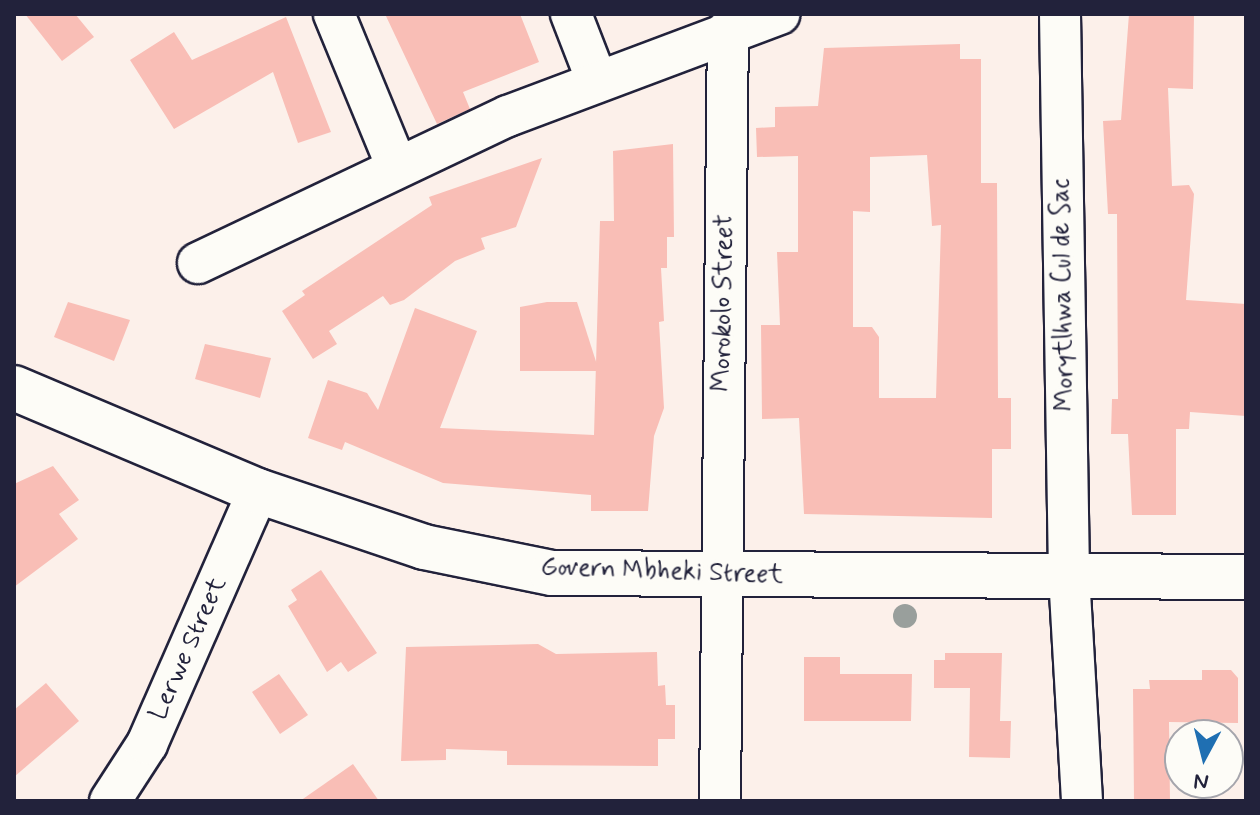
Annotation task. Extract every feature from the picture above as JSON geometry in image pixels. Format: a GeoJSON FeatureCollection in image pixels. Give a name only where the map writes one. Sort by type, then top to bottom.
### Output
{"type":"FeatureCollection","features":[{"type":"Feature","properties":{"kind":"street"},"geometry":{"type":"LineString","coordinates":[[334,14],[397,167]]}},
{"type":"Feature","properties":{"kind":"street"},"geometry":{"type":"LineString","coordinates":[[571,14],[597,81]]}},
{"type":"Feature","properties":{"kind":"street"},"geometry":{"type":"LineString","coordinates":[[198,263],[397,167],[597,81],[728,30],[780,14]]}},
{"type":"Feature","properties":{"kind":"street","name":"Morytlhwa Cul de Sac"},"geometry":{"type":"LineString","coordinates":[[1060,14],[1069,575],[1082,801]]}},
{"type":"Feature","properties":{"kind":"street","name":"Morokolo Street"},"geometry":{"type":"LineString","coordinates":[[720,801],[719,577],[728,30]]}},
{"type":"Feature","properties":{"kind":"street","name":"Govern Mbheki Street"},"geometry":{"type":"LineString","coordinates":[[14,388],[258,491],[424,547],[552,573],[719,577],[1246,577]]}},
{"type":"Feature","properties":{"kind":"street","name":"Lerwe Street"},"geometry":{"type":"LineString","coordinates":[[110,801],[147,744],[258,491]]}},
{"type":"Feature","properties":{"kind":"building"},"geometry":{"type":"Polygon","coordinates":[[[25,14],[75,14],[94,37],[62,61],[25,14]]]}},
{"type":"Feature","properties":{"kind":"building"},"geometry":{"type":"Polygon","coordinates":[[[385,14],[520,14],[539,62],[463,92],[470,109],[437,124],[385,14]]]}},
{"type":"Feature","properties":{"kind":"building"},"geometry":{"type":"Polygon","coordinates":[[[1129,14],[1194,14],[1193,89],[1168,88],[1172,186],[1189,185],[1194,194],[1186,300],[1246,304],[1246,416],[1190,412],[1189,429],[1176,429],[1176,515],[1132,515],[1128,434],[1111,434],[1112,399],[1118,399],[1117,214],[1108,214],[1103,121],[1121,120],[1129,14]]]}},
{"type":"Feature","properties":{"kind":"building"},"geometry":{"type":"Polygon","coordinates":[[[286,17],[331,132],[298,143],[273,72],[174,129],[130,60],[174,32],[192,60],[286,17]]]}},
{"type":"Feature","properties":{"kind":"building"},"geometry":{"type":"Polygon","coordinates":[[[960,44],[960,59],[981,59],[981,183],[997,183],[998,398],[1011,398],[1011,449],[992,449],[992,518],[804,514],[799,418],[762,419],[761,325],[780,325],[777,252],[798,252],[798,156],[757,157],[756,128],[775,127],[775,107],[818,106],[824,48],[960,44]],[[927,155],[870,157],[870,212],[853,211],[853,327],[872,327],[879,337],[879,398],[936,398],[941,225],[932,226],[927,155]]]}},
{"type":"Feature","properties":{"kind":"building"},"geometry":{"type":"Polygon","coordinates":[[[673,144],[674,237],[667,237],[667,268],[661,268],[664,321],[659,322],[664,408],[654,436],[648,511],[591,511],[591,495],[443,483],[345,442],[342,450],[308,438],[328,380],[367,393],[378,410],[415,308],[477,331],[440,428],[594,435],[600,221],[614,221],[613,151],[673,144]]]}},
{"type":"Feature","properties":{"kind":"building"},"geometry":{"type":"Polygon","coordinates":[[[542,158],[516,227],[481,238],[485,249],[455,261],[404,300],[390,305],[383,296],[329,331],[337,344],[313,359],[282,311],[305,295],[302,291],[432,205],[429,197],[542,158]]]}},
{"type":"Feature","properties":{"kind":"building"},"geometry":{"type":"Polygon","coordinates":[[[68,302],[130,320],[114,361],[54,337],[68,302]]]}},
{"type":"Feature","properties":{"kind":"building"},"geometry":{"type":"Polygon","coordinates":[[[547,302],[577,302],[599,371],[520,371],[520,307],[547,302]]]}},
{"type":"Feature","properties":{"kind":"building"},"geometry":{"type":"Polygon","coordinates":[[[205,344],[271,358],[260,398],[195,379],[205,344]]]}},
{"type":"Feature","properties":{"kind":"building"},"geometry":{"type":"Polygon","coordinates":[[[53,466],[79,500],[59,514],[78,539],[14,587],[14,484],[53,466]]]}},
{"type":"Feature","properties":{"kind":"building"},"geometry":{"type":"Polygon","coordinates":[[[321,570],[377,653],[348,672],[341,662],[327,672],[288,606],[297,600],[291,590],[321,570]]]}},
{"type":"Feature","properties":{"kind":"building"},"geometry":{"type":"Polygon","coordinates":[[[538,644],[556,654],[657,652],[658,686],[665,685],[666,705],[675,705],[675,739],[658,739],[658,766],[507,765],[507,751],[446,749],[446,760],[401,761],[406,647],[538,644]]]}},
{"type":"Feature","properties":{"kind":"building"},"geometry":{"type":"Polygon","coordinates":[[[945,653],[1002,653],[1000,721],[1011,721],[1010,758],[969,757],[970,688],[934,688],[934,660],[945,660],[945,653]]]}},
{"type":"Feature","properties":{"kind":"building"},"geometry":{"type":"Polygon","coordinates":[[[804,657],[840,657],[840,674],[912,674],[911,721],[804,721],[804,657]]]}},
{"type":"Feature","properties":{"kind":"building"},"geometry":{"type":"Polygon","coordinates":[[[1202,670],[1231,670],[1238,678],[1238,719],[1164,719],[1164,799],[1170,801],[1134,801],[1133,689],[1150,689],[1149,680],[1202,680],[1202,670]]]}},
{"type":"Feature","properties":{"kind":"building"},"geometry":{"type":"Polygon","coordinates":[[[279,674],[308,715],[280,734],[252,692],[279,674]]]}},
{"type":"Feature","properties":{"kind":"building"},"geometry":{"type":"Polygon","coordinates":[[[46,683],[79,721],[14,777],[14,710],[46,683]]]}},
{"type":"Feature","properties":{"kind":"building"},"geometry":{"type":"Polygon","coordinates":[[[353,764],[379,801],[300,801],[353,764]]]}}]}
